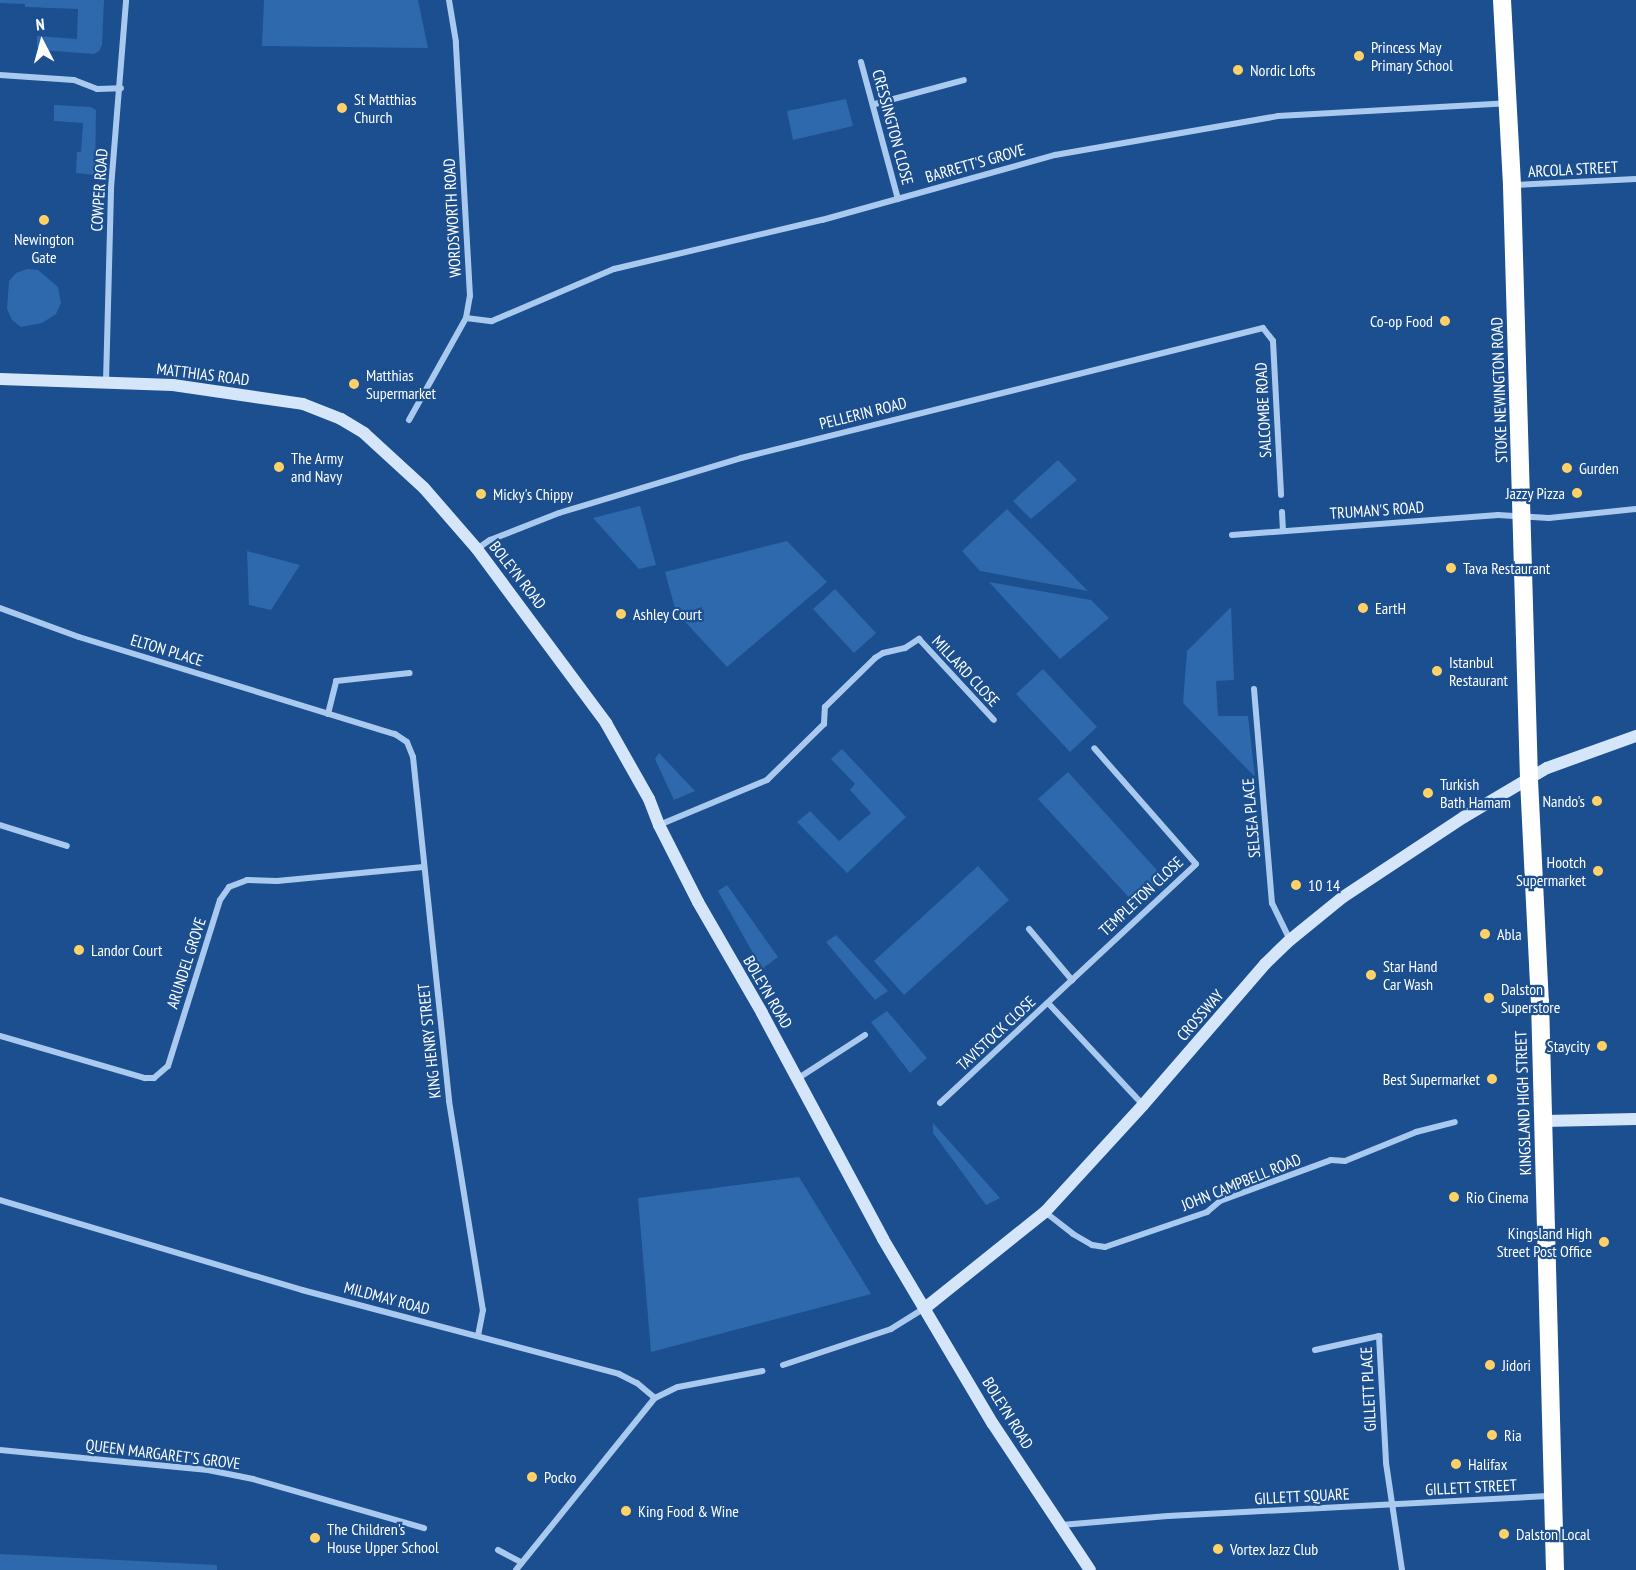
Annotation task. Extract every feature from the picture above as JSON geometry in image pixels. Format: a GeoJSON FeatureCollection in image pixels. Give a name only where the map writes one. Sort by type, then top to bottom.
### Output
{"type":"FeatureCollection","features":[{"type":"Feature","properties":{"kind":"highway","name":"STOKE NEWINGTON ROAD"},"geometry":{"type":"LineString","coordinates":[[1502,0],[1512,186],[1529,780]]}},
{"type":"Feature","properties":{"kind":"highway","name":"KINGSLAND HIGH STREET"},"geometry":{"type":"LineString","coordinates":[[1529,780],[1544,1122],[1555,1570]]}},
{"type":"Feature","properties":{"kind":"street","name":"COWPER ROAD"},"geometry":{"type":"LineString","coordinates":[[106,383],[111,188],[121,88],[126,0]]}},
{"type":"Feature","properties":{"kind":"street","name":"WORDSWORTH ROAD"},"geometry":{"type":"LineString","coordinates":[[409,420],[466,318],[470,296],[456,42],[449,0]]}},
{"type":"Feature","properties":{"kind":"street","name":"CRESSINGTON CLOSE"},"geometry":{"type":"LineString","coordinates":[[861,62],[898,199]]}},
{"type":"Feature","properties":{"kind":"street"},"geometry":{"type":"LineString","coordinates":[[0,75],[74,80],[97,89],[121,88]]}},
{"type":"Feature","properties":{"kind":"street"},"geometry":{"type":"LineString","coordinates":[[874,104],[963,80]]}},
{"type":"Feature","properties":{"kind":"street","name":"BARRETT'S GROVE"},"geometry":{"type":"LineString","coordinates":[[466,318],[492,321],[614,269],[822,220],[1055,155],[1278,116],[1507,103]]}},
{"type":"Feature","properties":{"kind":"street","name":"ARCOLA STREET"},"geometry":{"type":"LineString","coordinates":[[1512,186],[1636,179]]}},
{"type":"Feature","properties":{"kind":"street","name":"SALCOMBE ROAD"},"geometry":{"type":"LineString","coordinates":[[1263,328],[1273,341],[1281,495]]}},
{"type":"Feature","properties":{"kind":"street","name":"PELLERIN ROAD"},"geometry":{"type":"LineString","coordinates":[[477,549],[490,540],[559,513],[741,458],[1263,328]]}},
{"type":"Feature","properties":{"kind":"street","name":"MATTHIAS ROAD"},"geometry":{"type":"LineString","coordinates":[[0,379],[173,385],[303,404],[342,419],[388,453]]}},
{"type":"Feature","properties":{"kind":"street","name":"BOLEYN ROAD"},"geometry":{"type":"LineString","coordinates":[[388,453],[424,488],[477,549],[606,723],[649,799],[658,825],[883,1239],[993,1424],[1090,1570]]}},
{"type":"Feature","properties":{"kind":"street","name":"TRUMAN'S ROAD"},"geometry":{"type":"LineString","coordinates":[[1232,536],[1283,530],[1498,515],[1549,518],[1636,509]]}},
{"type":"Feature","properties":{"kind":"street"},"geometry":{"type":"LineString","coordinates":[[1282,512],[1283,530]]}},
{"type":"Feature","properties":{"kind":"street","name":"ELTON PLACE"},"geometry":{"type":"LineString","coordinates":[[0,608],[79,637],[395,734],[407,742]]}},
{"type":"Feature","properties":{"kind":"street","name":"MILLARD CLOSE"},"geometry":{"type":"LineString","coordinates":[[658,825],[767,780],[824,724],[825,708],[875,658],[883,652],[905,648],[919,639],[994,720]]}},
{"type":"Feature","properties":{"kind":"street"},"geometry":{"type":"LineString","coordinates":[[328,714],[336,681],[410,673]]}},
{"type":"Feature","properties":{"kind":"street","name":"SELSEA PLACE"},"geometry":{"type":"LineString","coordinates":[[1254,689],[1272,903],[1290,940]]}},
{"type":"Feature","properties":{"kind":"street","name":"CROSSWAY"},"geometry":{"type":"LineString","coordinates":[[925,1308],[1045,1212],[1290,940],[1373,875],[1479,808],[1548,768],[1636,736]]}},
{"type":"Feature","properties":{"kind":"street","name":"KING HENRY STREET"},"geometry":{"type":"LineString","coordinates":[[407,742],[413,757],[423,867],[454,1137],[483,1310],[478,1336]]}},
{"type":"Feature","properties":{"kind":"street","name":"TEMPLETON CLOSE"},"geometry":{"type":"LineString","coordinates":[[1048,1003],[1196,864],[1094,748]]}},
{"type":"Feature","properties":{"kind":"street"},"geometry":{"type":"LineString","coordinates":[[0,825],[67,846]]}},
{"type":"Feature","properties":{"kind":"street","name":"ARUNDEL GROVE"},"geometry":{"type":"LineString","coordinates":[[0,1036],[145,1078],[154,1078],[168,1066],[220,900],[229,887],[247,880],[277,881],[423,867]]}},
{"type":"Feature","properties":{"kind":"street"},"geometry":{"type":"LineString","coordinates":[[1029,929],[1072,980]]}},
{"type":"Feature","properties":{"kind":"street","name":"TAVISTOCK CLOSE"},"geometry":{"type":"LineString","coordinates":[[940,1103],[1048,1003],[1143,1105]]}},
{"type":"Feature","properties":{"kind":"street"},"geometry":{"type":"LineString","coordinates":[[797,1079],[866,1035]]}},
{"type":"Feature","properties":{"kind":"street"},"geometry":{"type":"LineString","coordinates":[[1544,1122],[1636,1119]]}},
{"type":"Feature","properties":{"kind":"street","name":"JOHN CAMPBELL ROAD"},"geometry":{"type":"LineString","coordinates":[[1045,1212],[1073,1234],[1092,1245],[1105,1247],[1208,1212],[1220,1201],[1331,1160],[1345,1161],[1416,1132],[1455,1122]]}},
{"type":"Feature","properties":{"kind":"street","name":"MILDMAY ROAD"},"geometry":{"type":"LineString","coordinates":[[0,1200],[302,1290],[619,1374],[637,1383],[656,1398]]}},
{"type":"Feature","properties":{"kind":"street"},"geometry":{"type":"LineString","coordinates":[[783,1365],[891,1329],[925,1308]]}},
{"type":"Feature","properties":{"kind":"street","name":"GILLETT PLACE"},"geometry":{"type":"LineString","coordinates":[[1315,1350],[1379,1336],[1386,1463],[1391,1505]]}},
{"type":"Feature","properties":{"kind":"street"},"geometry":{"type":"LineString","coordinates":[[516,1570],[656,1398],[678,1387],[763,1371]]}},
{"type":"Feature","properties":{"kind":"street","name":"QUEEN MARGARET'S GROVE"},"geometry":{"type":"LineString","coordinates":[[0,1450],[208,1470],[253,1479],[424,1528]]}},
{"type":"Feature","properties":{"kind":"street","name":"GILLETT STREET"},"geometry":{"type":"LineString","coordinates":[[1391,1505],[1552,1496]]}},
{"type":"Feature","properties":{"kind":"street"},"geometry":{"type":"LineString","coordinates":[[1391,1505],[1402,1570]]}},
{"type":"Feature","properties":{"kind":"street","name":"GILLETT SQUARE"},"geometry":{"type":"LineString","coordinates":[[1061,1525],[1149,1517],[1391,1505]]}},
{"type":"Feature","properties":{"kind":"street"},"geometry":{"type":"LineString","coordinates":[[498,1550],[522,1563]]}},
{"type":"Feature","properties":{"kind":"shaded area"},"geometry":{"type":"Polygon","coordinates":[[[0,0],[104,0],[102,45],[94,54],[41,50],[37,47],[37,36],[77,39],[78,9],[25,7],[25,4],[0,3],[0,0]]]}},
{"type":"Feature","properties":{"kind":"shaded area"},"geometry":{"type":"Polygon","coordinates":[[[264,0],[418,0],[428,48],[262,46],[264,0]]]}},
{"type":"Feature","properties":{"kind":"shaded area"},"geometry":{"type":"Polygon","coordinates":[[[846,99],[853,126],[793,140],[787,111],[846,99]]]}},
{"type":"Feature","properties":{"kind":"shaded area"},"geometry":{"type":"Polygon","coordinates":[[[54,105],[91,107],[96,110],[95,175],[76,173],[77,152],[81,152],[83,123],[54,121],[54,105]]]}},
{"type":"Feature","properties":{"kind":"shaded area"},"geometry":{"type":"Polygon","coordinates":[[[27,269],[38,270],[58,287],[61,303],[56,314],[42,323],[21,327],[12,320],[7,309],[9,281],[16,273],[27,269]]]}},
{"type":"Feature","properties":{"kind":"shaded area"},"geometry":{"type":"Polygon","coordinates":[[[1058,460],[1077,480],[1031,519],[1013,501],[1058,460]]]}},
{"type":"Feature","properties":{"kind":"shaded area"},"geometry":{"type":"Polygon","coordinates":[[[640,506],[656,565],[639,569],[593,518],[640,506]]]}},
{"type":"Feature","properties":{"kind":"shaded area"},"geometry":{"type":"Polygon","coordinates":[[[1007,509],[1088,591],[980,571],[962,551],[1007,509]]]}},
{"type":"Feature","properties":{"kind":"shaded area"},"geometry":{"type":"Polygon","coordinates":[[[787,541],[827,582],[727,667],[676,612],[665,572],[787,541]]]}},
{"type":"Feature","properties":{"kind":"shaded area"},"geometry":{"type":"Polygon","coordinates":[[[247,551],[300,565],[271,610],[249,605],[247,551]]]}},
{"type":"Feature","properties":{"kind":"shaded area"},"geometry":{"type":"Polygon","coordinates":[[[989,582],[1091,600],[1109,618],[1060,659],[989,582]]]}},
{"type":"Feature","properties":{"kind":"shaded area"},"geometry":{"type":"Polygon","coordinates":[[[835,589],[876,633],[854,653],[813,609],[835,589]]]}},
{"type":"Feature","properties":{"kind":"shaded area"},"geometry":{"type":"Polygon","coordinates":[[[1231,607],[1234,680],[1216,681],[1218,716],[1248,716],[1255,777],[1183,703],[1187,651],[1231,607]]]}},
{"type":"Feature","properties":{"kind":"shaded area"},"geometry":{"type":"Polygon","coordinates":[[[1043,669],[1097,727],[1070,752],[1016,694],[1043,669]]]}},
{"type":"Feature","properties":{"kind":"shaded area"},"geometry":{"type":"Polygon","coordinates":[[[842,749],[906,817],[847,873],[797,822],[810,811],[839,841],[871,813],[850,790],[855,784],[831,759],[842,749]]]}},
{"type":"Feature","properties":{"kind":"shaded area"},"geometry":{"type":"Polygon","coordinates":[[[659,753],[695,791],[674,800],[655,759],[659,753]]]}},
{"type":"Feature","properties":{"kind":"shaded area"},"geometry":{"type":"Polygon","coordinates":[[[1068,772],[1164,878],[1136,905],[1038,799],[1068,772]]]}},
{"type":"Feature","properties":{"kind":"shaded area"},"geometry":{"type":"Polygon","coordinates":[[[978,866],[1009,900],[904,995],[874,961],[978,866]]]}},
{"type":"Feature","properties":{"kind":"shaded area"},"geometry":{"type":"Polygon","coordinates":[[[727,885],[778,957],[762,969],[718,891],[727,885]]]}},
{"type":"Feature","properties":{"kind":"shaded area"},"geometry":{"type":"Polygon","coordinates":[[[836,935],[888,991],[875,1000],[826,942],[836,935]]]}},
{"type":"Feature","properties":{"kind":"shaded area"},"geometry":{"type":"Polygon","coordinates":[[[887,1011],[927,1058],[910,1073],[871,1022],[887,1011]]]}},
{"type":"Feature","properties":{"kind":"shaded area"},"geometry":{"type":"Polygon","coordinates":[[[933,1123],[1000,1198],[986,1205],[933,1133],[933,1123]]]}},
{"type":"Feature","properties":{"kind":"shaded area"},"geometry":{"type":"Polygon","coordinates":[[[799,1177],[871,1294],[651,1352],[638,1198],[799,1177]]]}},
{"type":"Feature","properties":{"kind":"shaded area"},"geometry":{"type":"Polygon","coordinates":[[[0,1554],[217,1565],[217,1570],[0,1570],[0,1554]]]}},
{"type":"Feature","properties":{"kind":"place","name":"Princess May Primary School"},"geometry":{"type":"Point","coordinates":[1359,56]}},
{"type":"Feature","properties":{"kind":"place","name":"Nordic Lofts"},"geometry":{"type":"Point","coordinates":[1238,70]}},
{"type":"Feature","properties":{"kind":"place","name":"St Matthias Church"},"geometry":{"type":"Point","coordinates":[342,108]}},
{"type":"Feature","properties":{"kind":"place","name":"Newington Gate"},"geometry":{"type":"Point","coordinates":[44,220]}},
{"type":"Feature","properties":{"kind":"place","name":"Co-op Food"},"geometry":{"type":"Point","coordinates":[1445,321]}},
{"type":"Feature","properties":{"kind":"place","name":"Matthias Supermarket"},"geometry":{"type":"Point","coordinates":[354,384]}},
{"type":"Feature","properties":{"kind":"place","name":"The Army and Navy"},"geometry":{"type":"Point","coordinates":[279,467]}},
{"type":"Feature","properties":{"kind":"place","name":"Gurden"},"geometry":{"type":"Point","coordinates":[1567,468]}},
{"type":"Feature","properties":{"kind":"place","name":"Jazzy Pizza"},"geometry":{"type":"Point","coordinates":[1577,493]}},
{"type":"Feature","properties":{"kind":"place","name":"Micky's Chippy"},"geometry":{"type":"Point","coordinates":[481,494]}},
{"type":"Feature","properties":{"kind":"place","name":"Tava Restaurant"},"geometry":{"type":"Point","coordinates":[1451,568]}},
{"type":"Feature","properties":{"kind":"place","name":"EartH"},"geometry":{"type":"Point","coordinates":[1363,608]}},
{"type":"Feature","properties":{"kind":"place","name":"Ashley Court"},"geometry":{"type":"Point","coordinates":[621,614]}},
{"type":"Feature","properties":{"kind":"place","name":"Istanbul Restaurant"},"geometry":{"type":"Point","coordinates":[1437,671]}},
{"type":"Feature","properties":{"kind":"place","name":"Turkish Bath Hamam"},"geometry":{"type":"Point","coordinates":[1428,793]}},
{"type":"Feature","properties":{"kind":"place","name":"Nando's"},"geometry":{"type":"Point","coordinates":[1597,801]}},
{"type":"Feature","properties":{"kind":"place","name":"Hootch Supermarket"},"geometry":{"type":"Point","coordinates":[1598,871]}},
{"type":"Feature","properties":{"kind":"place","name":"10 14"},"geometry":{"type":"Point","coordinates":[1296,885]}},
{"type":"Feature","properties":{"kind":"place","name":"Abla"},"geometry":{"type":"Point","coordinates":[1485,934]}},
{"type":"Feature","properties":{"kind":"place","name":"Landor Court"},"geometry":{"type":"Point","coordinates":[79,950]}},
{"type":"Feature","properties":{"kind":"place","name":"Star Hand Car Wash"},"geometry":{"type":"Point","coordinates":[1371,975]}},
{"type":"Feature","properties":{"kind":"place","name":"Dalston Superstore"},"geometry":{"type":"Point","coordinates":[1489,998]}},
{"type":"Feature","properties":{"kind":"place","name":"Staycity"},"geometry":{"type":"Point","coordinates":[1602,1046]}},
{"type":"Feature","properties":{"kind":"place","name":"Best Supermarket"},"geometry":{"type":"Point","coordinates":[1492,1079]}},
{"type":"Feature","properties":{"kind":"place","name":"Rio Cinema"},"geometry":{"type":"Point","coordinates":[1454,1197]}},
{"type":"Feature","properties":{"kind":"place","name":"Kingsland High Street Post Office"},"geometry":{"type":"Point","coordinates":[1604,1242]}},
{"type":"Feature","properties":{"kind":"place","name":"Jidori"},"geometry":{"type":"Point","coordinates":[1490,1365]}},
{"type":"Feature","properties":{"kind":"place","name":"Ria"},"geometry":{"type":"Point","coordinates":[1492,1435]}},
{"type":"Feature","properties":{"kind":"place","name":"Halifax"},"geometry":{"type":"Point","coordinates":[1456,1464]}},
{"type":"Feature","properties":{"kind":"place","name":"Pocko"},"geometry":{"type":"Point","coordinates":[532,1477]}},
{"type":"Feature","properties":{"kind":"place","name":"King Food & Wine"},"geometry":{"type":"Point","coordinates":[626,1511]}},
{"type":"Feature","properties":{"kind":"place","name":"Dalston Local"},"geometry":{"type":"Point","coordinates":[1504,1534]}},
{"type":"Feature","properties":{"kind":"place","name":"The Children's House Upper School"},"geometry":{"type":"Point","coordinates":[315,1538]}},
{"type":"Feature","properties":{"kind":"place","name":"Vortex Jazz Club"},"geometry":{"type":"Point","coordinates":[1218,1549]}}]}
